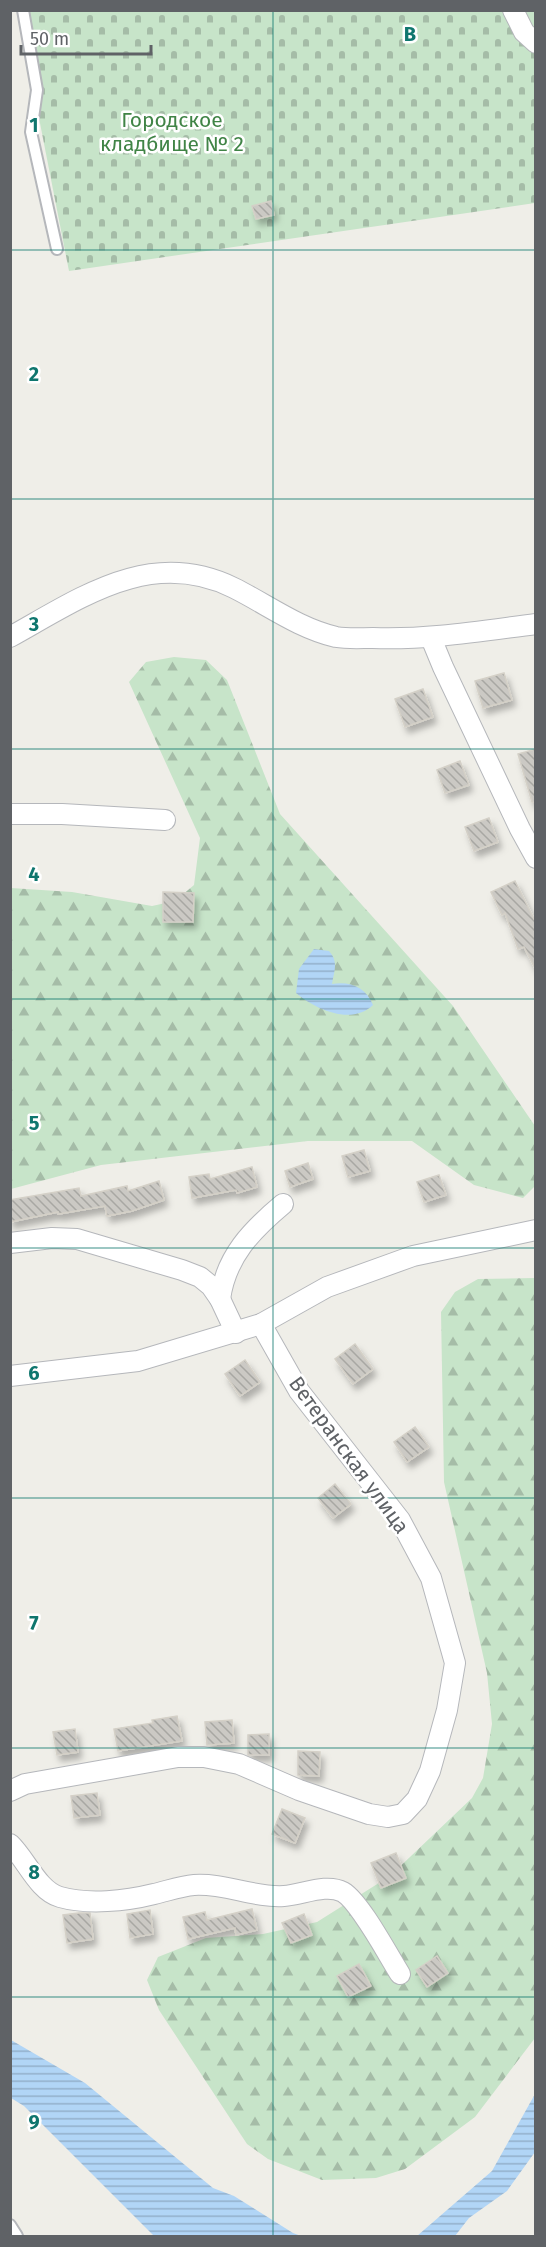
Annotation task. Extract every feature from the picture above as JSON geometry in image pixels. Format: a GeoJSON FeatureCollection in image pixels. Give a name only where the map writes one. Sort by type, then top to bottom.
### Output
{"type":"FeatureCollection","features":[{"type":"Feature","properties":{"kind":"street"},"geometry":{"type":"LineString","coordinates":[[513,10],[524,32],[536,43]]}},
{"type":"Feature","properties":{"kind":"street"},"geometry":{"type":"LineString","coordinates":[[10,637],[96,589],[143,574],[176,571],[219,581],[253,597],[295,623],[338,637],[431,638],[536,624]]}},
{"type":"Feature","properties":{"kind":"street"},"geometry":{"type":"LineString","coordinates":[[431,638],[520,829],[536,858]]}},
{"type":"Feature","properties":{"kind":"street"},"geometry":{"type":"LineString","coordinates":[[10,814],[62,814],[165,820]]}},
{"type":"Feature","properties":{"kind":"street"},"geometry":{"type":"LineString","coordinates":[[220,1299],[228,1266],[239,1248],[257,1226],[283,1204]]}},
{"type":"Feature","properties":{"kind":"street"},"geometry":{"type":"LineString","coordinates":[[10,1376],[138,1360],[236,1333],[261,1324],[327,1287],[381,1266],[413,1256],[536,1230]]}},
{"type":"Feature","properties":{"kind":"street"},"geometry":{"type":"LineString","coordinates":[[10,1243],[52,1238],[77,1239],[110,1247],[200,1277],[211,1286],[220,1299],[236,1333]]}},
{"type":"Feature","properties":{"kind":"street","name":"Ветеранская улица"},"geometry":{"type":"LineString","coordinates":[[10,1791],[25,1784],[178,1757],[204,1757],[239,1764],[299,1790],[369,1814],[388,1817],[403,1814],[417,1799],[433,1761],[447,1710],[455,1663],[431,1578],[400,1520],[299,1391],[261,1324]]}},
{"type":"Feature","properties":{"kind":"street"},"geometry":{"type":"LineString","coordinates":[[10,1844],[38,1881],[58,1897],[108,1902],[193,1885],[220,1886],[246,1892],[284,1896],[323,1889],[342,1892],[357,1907],[400,1974]]}},
{"type":"Feature","properties":{"kind":"lane"},"geometry":{"type":"LineString","coordinates":[[23,10],[37,90],[31,132],[57,249]]}},
{"type":"Feature","properties":{"kind":"lane"},"geometry":{"type":"LineString","coordinates":[[10,2225],[18,2236]]}},
{"type":"Feature","properties":{"kind":"green space","name":"Городское кладбище № 2"},"geometry":{"type":"Polygon","coordinates":[[[18,11],[535,11],[535,203],[69,271],[18,11]]]}},
{"type":"Feature","properties":{"kind":"green space"},"geometry":{"type":"Polygon","coordinates":[[[174,657],[206,660],[227,680],[280,814],[453,1006],[535,1126],[535,1186],[523,1198],[474,1185],[412,1141],[308,1141],[101,1165],[11,1189],[11,888],[72,892],[152,906],[175,901],[194,885],[200,838],[129,682],[146,662],[174,657]]]}},
{"type":"Feature","properties":{"kind":"green space"},"geometry":{"type":"Polygon","coordinates":[[[535,1278],[535,2038],[475,2117],[405,2169],[376,2178],[322,2180],[268,2159],[247,2144],[159,2010],[147,1980],[158,1957],[206,1938],[263,1934],[317,1922],[390,1876],[472,1798],[483,1778],[492,1724],[487,1673],[444,1482],[441,1312],[455,1292],[478,1279],[535,1278]]]}},
{"type":"Feature","properties":{"kind":"water"},"geometry":{"type":"Polygon","coordinates":[[[314,949],[329,951],[332,955],[335,967],[332,984],[345,983],[357,987],[366,994],[373,1005],[364,1011],[344,1015],[313,1005],[296,993],[299,969],[314,949]]]}},
{"type":"Feature","properties":{"kind":"water"},"geometry":{"type":"Polygon","coordinates":[[[11,2040],[85,2083],[213,2188],[234,2196],[301,2236],[153,2235],[24,2106],[11,2098],[11,2040]]]}},
{"type":"Feature","properties":{"kind":"water"},"geometry":{"type":"Polygon","coordinates":[[[535,2094],[535,2152],[507,2191],[469,2218],[455,2236],[417,2236],[492,2171],[535,2094]]]}},
{"type":"Feature","properties":{"kind":"building"},"geometry":{"type":"Polygon","coordinates":[[[271,201],[274,215],[256,219],[252,206],[271,201]]]}},
{"type":"Feature","properties":{"kind":"building"},"geometry":{"type":"Polygon","coordinates":[[[504,673],[512,700],[483,708],[475,681],[504,673]]]}},
{"type":"Feature","properties":{"kind":"building"},"geometry":{"type":"Polygon","coordinates":[[[423,689],[433,717],[405,727],[395,699],[423,689]]]}},
{"type":"Feature","properties":{"kind":"building"},"geometry":{"type":"Polygon","coordinates":[[[536,749],[536,802],[532,802],[518,754],[536,749]]]}},
{"type":"Feature","properties":{"kind":"building"},"geometry":{"type":"Polygon","coordinates":[[[460,761],[469,785],[445,793],[437,770],[460,761]]]}},
{"type":"Feature","properties":{"kind":"building"},"geometry":{"type":"Polygon","coordinates":[[[489,818],[498,842],[474,851],[465,827],[489,818]]]}},
{"type":"Feature","properties":{"kind":"building"},"geometry":{"type":"Polygon","coordinates":[[[515,881],[536,923],[536,970],[524,947],[518,949],[505,913],[502,915],[491,892],[515,881]]]}},
{"type":"Feature","properties":{"kind":"building"},"geometry":{"type":"Polygon","coordinates":[[[163,892],[194,893],[193,922],[163,922],[163,892]]]}},
{"type":"Feature","properties":{"kind":"building"},"geometry":{"type":"Polygon","coordinates":[[[364,1150],[370,1171],[348,1177],[342,1156],[364,1150]]]}},
{"type":"Feature","properties":{"kind":"building"},"geometry":{"type":"Polygon","coordinates":[[[308,1163],[313,1179],[290,1187],[285,1171],[308,1163]]]}},
{"type":"Feature","properties":{"kind":"building"},"geometry":{"type":"Polygon","coordinates":[[[252,1167],[257,1187],[237,1193],[236,1190],[192,1198],[189,1177],[209,1174],[210,1179],[252,1167]]]}},
{"type":"Feature","properties":{"kind":"building"},"geometry":{"type":"Polygon","coordinates":[[[439,1175],[446,1195],[424,1202],[417,1182],[439,1175]]]}},
{"type":"Feature","properties":{"kind":"building"},"geometry":{"type":"Polygon","coordinates":[[[159,1181],[164,1200],[132,1211],[107,1216],[105,1206],[58,1214],[58,1212],[10,1222],[10,1200],[79,1188],[81,1196],[127,1186],[128,1191],[159,1181]]]}},
{"type":"Feature","properties":{"kind":"building"},"geometry":{"type":"Polygon","coordinates":[[[355,1344],[373,1369],[353,1384],[335,1359],[355,1344]]]}},
{"type":"Feature","properties":{"kind":"building"},"geometry":{"type":"Polygon","coordinates":[[[245,1360],[260,1382],[240,1396],[225,1374],[245,1360]]]}},
{"type":"Feature","properties":{"kind":"building"},"geometry":{"type":"Polygon","coordinates":[[[415,1427],[429,1447],[407,1462],[394,1442],[415,1427]]]}},
{"type":"Feature","properties":{"kind":"building"},"geometry":{"type":"Polygon","coordinates":[[[335,1484],[351,1504],[333,1518],[318,1498],[335,1484]]]}},
{"type":"Feature","properties":{"kind":"building"},"geometry":{"type":"Polygon","coordinates":[[[177,1716],[182,1741],[118,1751],[114,1729],[153,1723],[152,1720],[177,1716]]]}},
{"type":"Feature","properties":{"kind":"building"},"geometry":{"type":"Polygon","coordinates":[[[232,1720],[234,1743],[207,1745],[205,1722],[232,1720]]]}},
{"type":"Feature","properties":{"kind":"building"},"geometry":{"type":"Polygon","coordinates":[[[75,1729],[78,1752],[57,1755],[53,1732],[75,1729]]]}},
{"type":"Feature","properties":{"kind":"building"},"geometry":{"type":"Polygon","coordinates":[[[269,1734],[269,1755],[248,1755],[248,1735],[269,1734]]]}},
{"type":"Feature","properties":{"kind":"building"},"geometry":{"type":"Polygon","coordinates":[[[298,1751],[320,1752],[319,1776],[298,1775],[298,1751]]]}},
{"type":"Feature","properties":{"kind":"building"},"geometry":{"type":"Polygon","coordinates":[[[97,1793],[100,1815],[74,1818],[71,1796],[97,1793]]]}},
{"type":"Feature","properties":{"kind":"building"},"geometry":{"type":"Polygon","coordinates":[[[282,1809],[305,1818],[295,1843],[272,1834],[282,1809]]]}},
{"type":"Feature","properties":{"kind":"building"},"geometry":{"type":"Polygon","coordinates":[[[396,1853],[406,1878],[381,1888],[371,1863],[396,1853]]]}},
{"type":"Feature","properties":{"kind":"building"},"geometry":{"type":"Polygon","coordinates":[[[252,1909],[257,1930],[236,1935],[235,1928],[188,1939],[183,1917],[205,1912],[207,1920],[252,1909]]]}},
{"type":"Feature","properties":{"kind":"building"},"geometry":{"type":"Polygon","coordinates":[[[150,1910],[153,1934],[130,1938],[127,1914],[150,1910]]]}},
{"type":"Feature","properties":{"kind":"building"},"geometry":{"type":"Polygon","coordinates":[[[90,1913],[93,1939],[67,1943],[63,1915],[90,1913]]]}},
{"type":"Feature","properties":{"kind":"building"},"geometry":{"type":"Polygon","coordinates":[[[304,1914],[312,1935],[291,1943],[282,1923],[304,1914]]]}},
{"type":"Feature","properties":{"kind":"building"},"geometry":{"type":"Polygon","coordinates":[[[437,1956],[448,1973],[427,1987],[416,1970],[437,1956]]]}},
{"type":"Feature","properties":{"kind":"building"},"geometry":{"type":"Polygon","coordinates":[[[359,1964],[371,1986],[348,1997],[337,1976],[359,1964]]]}}]}
